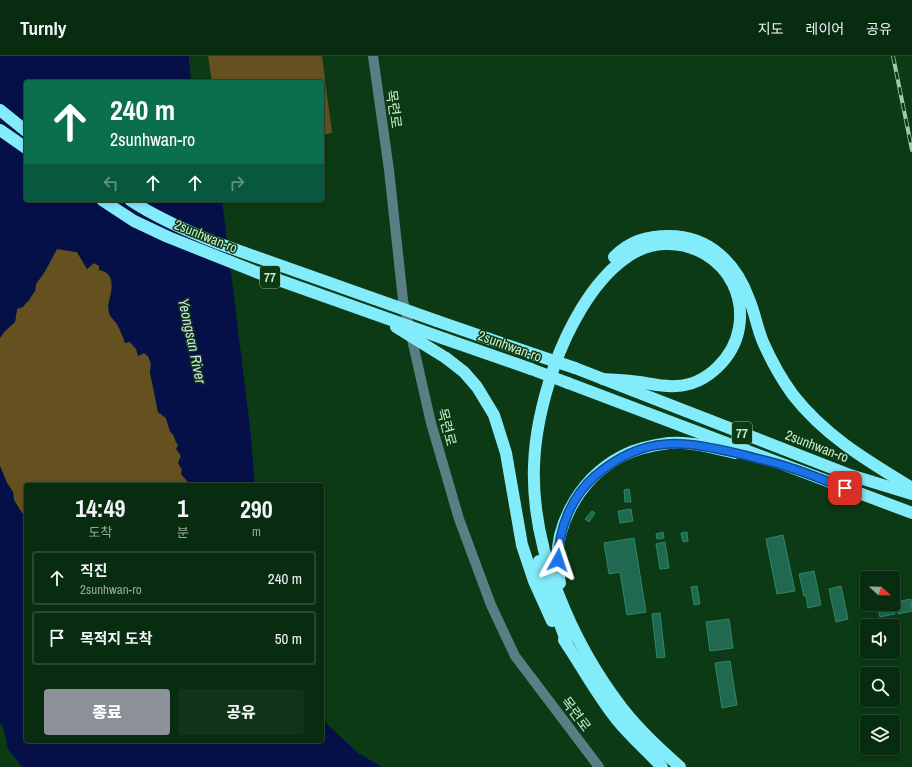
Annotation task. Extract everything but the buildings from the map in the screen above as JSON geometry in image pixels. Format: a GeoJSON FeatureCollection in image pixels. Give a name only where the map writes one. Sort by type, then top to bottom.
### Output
{"type":"FeatureCollection","features":[{"type":"Feature","properties":{"kind":"highway"},"geometry":{"type":"LineString","coordinates":[[0,110],[24,129]]}},
{"type":"Feature","properties":{"kind":"highway"},"geometry":{"type":"LineString","coordinates":[[0,130],[24,147]]}},
{"type":"Feature","properties":{"kind":"highway","name":"2sunhwan-ro"},"geometry":{"type":"LineString","coordinates":[[105,202],[134,221],[168,237],[256,272],[568,382],[912,513]]}},
{"type":"Feature","properties":{"kind":"highway","name":"2sunhwan-ro"},"geometry":{"type":"LineString","coordinates":[[133,202],[188,231],[217,243],[575,368],[850,476],[912,494]]}},
{"type":"Feature","properties":{"kind":"highway"},"geometry":{"type":"LineString","coordinates":[[568,646],[545,583],[534,538],[529,505],[527,464],[531,425],[540,389],[553,349],[574,306],[603,267],[618,253],[638,240],[661,236],[688,238],[706,244],[722,256],[742,281],[750,299],[763,342],[792,393],[807,412],[829,433],[852,451],[912,488]]}},
{"type":"Feature","properties":{"kind":"highway"},"geometry":{"type":"LineString","coordinates":[[603,379],[678,386],[696,381],[709,374],[721,364],[732,351],[740,318],[739,303],[734,285],[724,269],[704,252],[682,245],[657,245],[639,249],[624,258],[609,272],[577,315],[561,346],[544,397],[539,421],[534,465],[535,492],[546,559],[569,621],[595,670],[623,709],[660,749],[680,767]]}},
{"type":"Feature","properties":{"kind":"highway"},"geometry":{"type":"LineString","coordinates":[[380,316],[446,358],[464,372],[477,387],[494,415],[506,453],[522,545],[534,581],[549,616],[586,677],[616,718],[632,738],[662,767]]}},
{"type":"Feature","properties":{"kind":"highway"},"geometry":{"type":"LineString","coordinates":[[569,621],[558,572],[558,547],[568,512],[588,481],[603,468],[621,456],[633,451],[649,446],[671,443],[704,446],[788,466]]}},
{"type":"Feature","properties":{"kind":"street","name":"목련로"},"geometry":{"type":"LineString","coordinates":[[373,56],[389,170],[403,300],[431,423],[459,519],[491,605],[515,656],[599,767]]}},
{"type":"Feature","properties":{"kind":"shaded area"},"geometry":{"type":"Polygon","coordinates":[[[208,56],[322,56],[332,133],[324,135],[324,80],[212,80],[208,56]]]}},
{"type":"Feature","properties":{"kind":"shaded area"},"geometry":{"type":"Polygon","coordinates":[[[57,249],[77,252],[87,269],[94,263],[106,272],[112,288],[108,307],[125,342],[130,342],[136,349],[148,356],[151,364],[150,372],[158,412],[166,418],[170,431],[178,445],[181,456],[179,460],[182,470],[181,474],[188,482],[191,483],[24,483],[24,515],[22,513],[14,500],[13,492],[7,483],[0,466],[0,338],[15,322],[17,309],[28,302],[35,291],[36,284],[44,273],[57,249]]]}},
{"type":"Feature","properties":{"kind":"water","name":"Yeongsan River"},"geometry":{"type":"Polygon","coordinates":[[[0,56],[189,56],[190,80],[24,80],[24,202],[222,202],[250,427],[255,483],[191,483],[188,482],[181,474],[182,470],[178,463],[181,456],[176,449],[178,445],[170,431],[166,418],[158,412],[150,372],[151,364],[148,356],[144,353],[138,356],[136,349],[130,342],[125,343],[119,327],[109,314],[108,307],[112,288],[111,277],[99,270],[99,266],[94,263],[87,269],[77,252],[57,249],[44,273],[36,284],[35,291],[23,307],[17,309],[15,322],[0,338],[0,56]]]}},
{"type":"Feature","properties":{"kind":"water"},"geometry":{"type":"Polygon","coordinates":[[[0,466],[7,483],[13,492],[14,500],[24,515],[24,743],[324,743],[324,720],[358,753],[382,767],[22,767],[8,749],[3,727],[0,723],[0,466]]]}},
{"type":"Feature","properties":{"kind":"railway"},"geometry":{"type":"LineString","coordinates":[[893,56],[912,150]]}},
{"type":"Feature","properties":{"kind":"route"},"geometry":{"type":"LineString","coordinates":[[558,560],[558,547],[568,512],[588,481],[603,468],[621,456],[649,446],[671,443],[704,446],[788,466],[845,488]]}}]}
